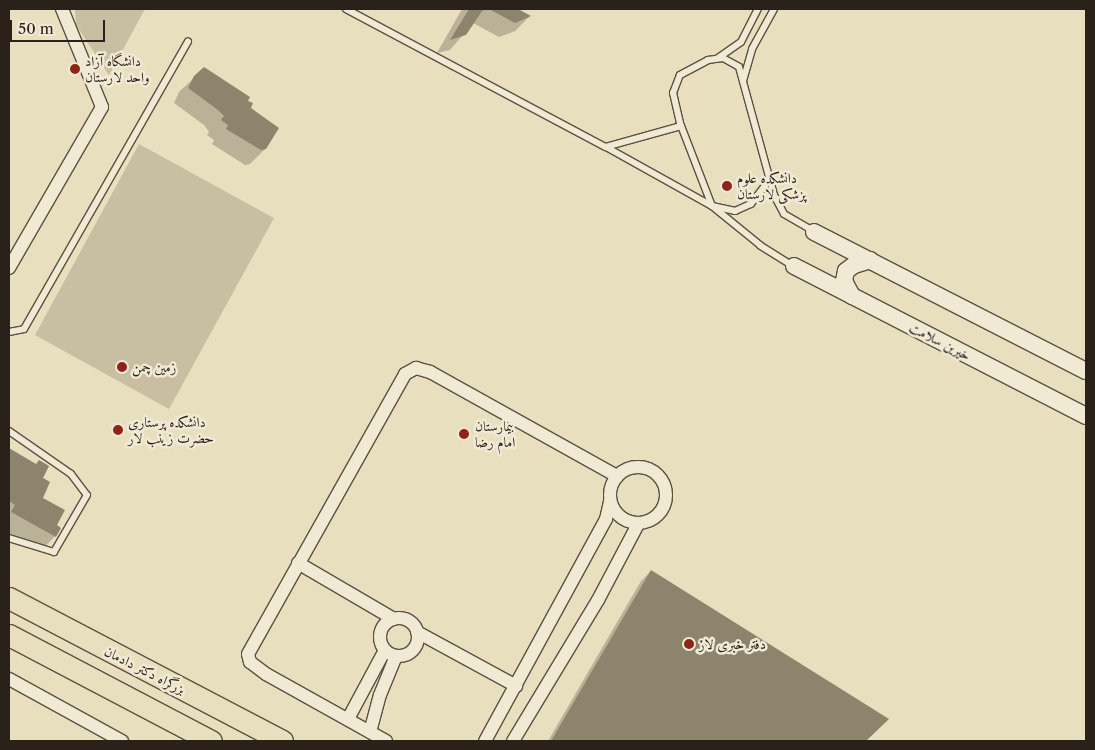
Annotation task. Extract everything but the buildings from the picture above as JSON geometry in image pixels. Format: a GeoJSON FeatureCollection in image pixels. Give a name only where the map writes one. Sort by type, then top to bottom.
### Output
{"type":"FeatureCollection","features":[{"type":"Feature","properties":{"kind":"highway","name":"بزرگراه دکتر دادمان"},"geometry":{"type":"LineString","coordinates":[[9,598],[282,741]]}},
{"type":"Feature","properties":{"kind":"highway"},"geometry":{"type":"LineString","coordinates":[[44,654],[60,626]]}},
{"type":"Feature","properties":{"kind":"highway"},"geometry":{"type":"LineString","coordinates":[[9,635],[211,741]]}},
{"type":"Feature","properties":{"kind":"street"},"geometry":{"type":"LineString","coordinates":[[9,268],[102,107],[62,9]]}},
{"type":"Feature","properties":{"kind":"street"},"geometry":{"type":"LineString","coordinates":[[814,232],[1086,371]]}},
{"type":"Feature","properties":{"kind":"street"},"geometry":{"type":"LineString","coordinates":[[852,296],[844,280],[846,271],[854,265],[870,260]]}},
{"type":"Feature","properties":{"kind":"street","name":"خیرین سلامت"},"geometry":{"type":"LineString","coordinates":[[794,266],[1086,416]]}},
{"type":"Feature","properties":{"kind":"street"},"geometry":{"type":"LineString","coordinates":[[386,741],[266,674],[250,662],[248,654],[405,374],[416,368],[430,372],[617,476]]}},
{"type":"Feature","properties":{"kind":"street"},"geometry":{"type":"LineString","coordinates":[[485,741],[606,518],[610,492],[617,476],[625,470],[642,467],[651,470],[664,483],[666,502],[662,511],[647,522],[638,524],[620,517],[610,501]]}},
{"type":"Feature","properties":{"kind":"street"},"geometry":{"type":"LineString","coordinates":[[513,741],[598,600],[638,524]]}},
{"type":"Feature","properties":{"kind":"street"},"geometry":{"type":"LineString","coordinates":[[298,563],[394,618],[406,619],[417,632],[516,686]]}},
{"type":"Feature","properties":{"kind":"street"},"geometry":{"type":"LineString","coordinates":[[370,732],[390,653],[380,632],[394,618]]}},
{"type":"Feature","properties":{"kind":"street"},"geometry":{"type":"LineString","coordinates":[[390,653],[413,650],[417,632]]}},
{"type":"Feature","properties":{"kind":"street"},"geometry":{"type":"LineString","coordinates":[[348,719],[390,653]]}},
{"type":"Feature","properties":{"kind":"street"},"geometry":{"type":"LineString","coordinates":[[9,679],[122,741]]}},
{"type":"Feature","properties":{"kind":"lane"},"geometry":{"type":"LineString","coordinates":[[346,9],[606,147],[712,206],[760,245],[794,266]]}},
{"type":"Feature","properties":{"kind":"lane"},"geometry":{"type":"LineString","coordinates":[[717,59],[741,42],[758,9]]}},
{"type":"Feature","properties":{"kind":"lane"},"geometry":{"type":"LineString","coordinates":[[743,82],[752,49],[774,9]]}},
{"type":"Feature","properties":{"kind":"lane"},"geometry":{"type":"LineString","coordinates":[[9,332],[24,329],[188,42]]}},
{"type":"Feature","properties":{"kind":"lane"},"geometry":{"type":"LineString","coordinates":[[712,206],[681,126],[673,93],[680,75],[708,60],[723,58],[739,67],[770,180],[784,214],[814,232]]}},
{"type":"Feature","properties":{"kind":"lane"},"geometry":{"type":"LineString","coordinates":[[606,147],[681,126]]}},
{"type":"Feature","properties":{"kind":"lane"},"geometry":{"type":"LineString","coordinates":[[712,206],[735,211],[752,204],[770,180]]}},
{"type":"Feature","properties":{"kind":"lane"},"geometry":{"type":"LineString","coordinates":[[9,431],[71,474],[87,495],[54,552],[9,538]]}},
{"type":"Feature","properties":{"kind":"shaded area"},"geometry":{"type":"Polygon","coordinates":[[[75,9],[145,9],[109,75],[76,25],[75,9]]]}},
{"type":"Feature","properties":{"kind":"shaded area"},"geometry":{"type":"Polygon","coordinates":[[[139,144],[274,218],[169,409],[35,335],[139,144]]]}},
{"type":"Feature","properties":{"kind":"place","name":"دانشگاه آزاد واحد لارستان"},"geometry":{"type":"Point","coordinates":[75,69]}},
{"type":"Feature","properties":{"kind":"place","name":"دانشکده علوم پزشکی لارستان"},"geometry":{"type":"Point","coordinates":[727,186]}},
{"type":"Feature","properties":{"kind":"place","name":"زمین چمن"},"geometry":{"type":"Point","coordinates":[122,367]}},
{"type":"Feature","properties":{"kind":"place","name":"دانشکده پرستاری حضرت زینب لار"},"geometry":{"type":"Point","coordinates":[118,430]}},
{"type":"Feature","properties":{"kind":"place","name":"بیمارستان امام رضا"},"geometry":{"type":"Point","coordinates":[464,434]}},
{"type":"Feature","properties":{"kind":"place","name":"دفتر خبری لاز"},"geometry":{"type":"Point","coordinates":[689,644]}}]}
